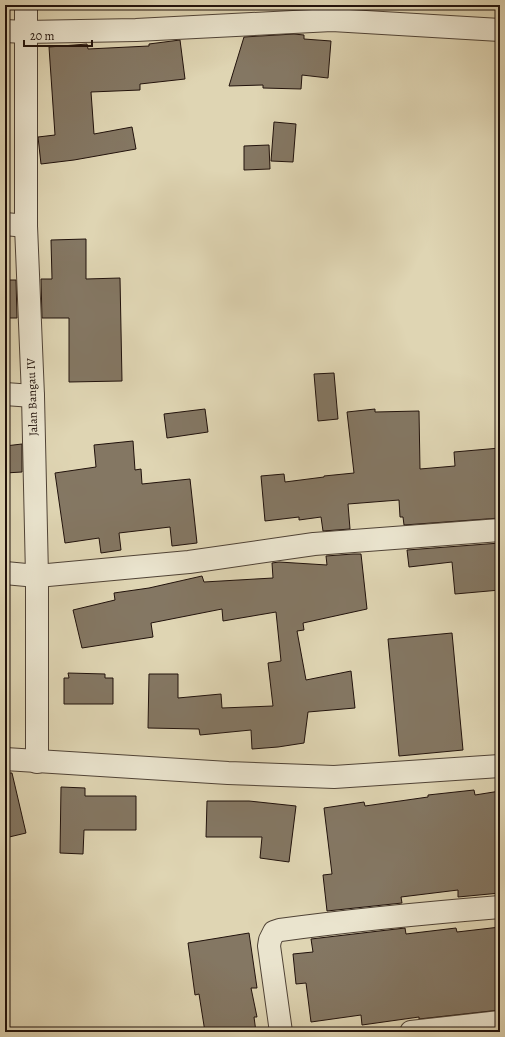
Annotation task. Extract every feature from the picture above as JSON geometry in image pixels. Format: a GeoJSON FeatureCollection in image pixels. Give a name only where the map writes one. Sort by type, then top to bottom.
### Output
{"type":"FeatureCollection","features":[{"type":"Feature","properties":{"kind":"street","name":"Jalan Bangau IV"},"geometry":{"type":"LineString","coordinates":[[26,5],[15,32],[15,225],[33,396],[37,576],[37,762]]}},
{"type":"Feature","properties":{"kind":"street"},"geometry":{"type":"LineString","coordinates":[[15,32],[136,30],[332,20],[500,30]]}},
{"type":"Feature","properties":{"kind":"street"},"geometry":{"type":"LineString","coordinates":[[5,394],[33,396]]}},
{"type":"Feature","properties":{"kind":"street"},"geometry":{"type":"LineString","coordinates":[[5,573],[37,576],[189,562],[314,544],[500,530]]}},
{"type":"Feature","properties":{"kind":"street"},"geometry":{"type":"LineString","coordinates":[[5,759],[228,774],[334,777],[500,766]]}},
{"type":"Feature","properties":{"kind":"street"},"geometry":{"type":"LineString","coordinates":[[281,1032],[269,946],[274,932],[320,924],[500,907]]}},
{"type":"Feature","properties":{"kind":"street"},"geometry":{"type":"LineString","coordinates":[[411,1032],[500,1022]]}},
{"type":"Feature","properties":{"kind":"building"},"geometry":{"type":"Polygon","coordinates":[[[294,34],[304,35],[304,39],[331,41],[328,78],[302,75],[301,89],[263,88],[263,85],[229,86],[244,37],[294,34]]]}},
{"type":"Feature","properties":{"kind":"building"},"geometry":{"type":"Polygon","coordinates":[[[180,40],[185,79],[140,84],[140,90],[91,92],[94,134],[132,127],[136,149],[41,164],[38,137],[55,135],[49,47],[87,44],[88,49],[149,46],[149,44],[180,40]]]}},
{"type":"Feature","properties":{"kind":"building"},"geometry":{"type":"Polygon","coordinates":[[[274,122],[296,124],[293,162],[271,161],[274,122]]]}},
{"type":"Feature","properties":{"kind":"building"},"geometry":{"type":"Polygon","coordinates":[[[269,145],[270,169],[244,170],[244,146],[269,145]]]}},
{"type":"Feature","properties":{"kind":"building"},"geometry":{"type":"Polygon","coordinates":[[[86,239],[86,279],[120,278],[122,381],[69,382],[69,318],[42,318],[41,279],[52,279],[51,240],[86,239]]]}},
{"type":"Feature","properties":{"kind":"building"},"geometry":{"type":"Polygon","coordinates":[[[5,280],[16,280],[17,318],[5,318],[5,280]]]}},
{"type":"Feature","properties":{"kind":"building"},"geometry":{"type":"Polygon","coordinates":[[[334,373],[338,419],[318,421],[314,374],[334,373]]]}},
{"type":"Feature","properties":{"kind":"building"},"geometry":{"type":"Polygon","coordinates":[[[205,409],[208,432],[167,438],[164,414],[205,409]]]}},
{"type":"Feature","properties":{"kind":"building"},"geometry":{"type":"Polygon","coordinates":[[[375,409],[375,412],[419,411],[420,469],[455,466],[454,452],[500,448],[500,518],[404,525],[403,517],[400,517],[399,500],[348,504],[350,529],[323,531],[321,517],[299,520],[299,517],[265,521],[261,476],[284,474],[285,482],[354,473],[347,412],[375,409]]]}},
{"type":"Feature","properties":{"kind":"building"},"geometry":{"type":"Polygon","coordinates":[[[133,441],[135,470],[141,469],[142,484],[190,479],[197,543],[172,546],[170,527],[119,533],[121,550],[101,553],[99,538],[65,543],[55,473],[96,467],[94,445],[133,441]]]}},
{"type":"Feature","properties":{"kind":"building"},"geometry":{"type":"Polygon","coordinates":[[[22,444],[22,472],[5,473],[5,446],[22,444]]]}},
{"type":"Feature","properties":{"kind":"building"},"geometry":{"type":"Polygon","coordinates":[[[500,543],[500,590],[455,594],[452,562],[409,567],[407,550],[500,543]]]}},
{"type":"Feature","properties":{"kind":"building"},"geometry":{"type":"Polygon","coordinates":[[[361,554],[367,609],[303,623],[304,630],[297,631],[306,680],[351,671],[355,708],[308,712],[304,743],[252,749],[251,730],[200,735],[199,729],[148,728],[149,674],[178,674],[178,698],[221,694],[222,708],[273,706],[268,663],[281,661],[276,612],[223,621],[222,609],[151,623],[153,637],[82,648],[73,610],[115,600],[114,593],[149,588],[202,576],[204,582],[273,578],[272,563],[279,562],[327,565],[326,556],[361,554]]]}},
{"type":"Feature","properties":{"kind":"building"},"geometry":{"type":"Polygon","coordinates":[[[452,633],[463,750],[399,756],[388,639],[452,633]]]}},
{"type":"Feature","properties":{"kind":"building"},"geometry":{"type":"Polygon","coordinates":[[[68,673],[105,674],[105,678],[113,678],[113,704],[64,704],[64,678],[69,678],[68,673]]]}},
{"type":"Feature","properties":{"kind":"building"},"geometry":{"type":"Polygon","coordinates":[[[5,773],[12,773],[26,833],[5,838],[5,773]]]}},
{"type":"Feature","properties":{"kind":"building"},"geometry":{"type":"Polygon","coordinates":[[[61,787],[85,788],[85,796],[136,796],[136,830],[84,830],[83,854],[60,853],[61,787]]]}},
{"type":"Feature","properties":{"kind":"building"},"geometry":{"type":"Polygon","coordinates":[[[474,790],[475,795],[500,791],[500,893],[458,897],[458,890],[401,897],[402,903],[327,911],[323,875],[332,874],[324,808],[364,802],[365,806],[428,797],[428,795],[474,790]]]}},
{"type":"Feature","properties":{"kind":"building"},"geometry":{"type":"Polygon","coordinates":[[[207,801],[249,801],[296,806],[289,862],[260,858],[262,837],[206,837],[207,801]]]}},
{"type":"Feature","properties":{"kind":"building"},"geometry":{"type":"Polygon","coordinates":[[[500,927],[500,1010],[419,1019],[419,1017],[362,1025],[361,1015],[311,1022],[306,983],[296,984],[293,954],[313,952],[311,939],[405,928],[406,934],[456,928],[457,932],[500,927]]]}},
{"type":"Feature","properties":{"kind":"building"},"geometry":{"type":"Polygon","coordinates":[[[249,933],[257,988],[251,988],[257,1017],[254,1017],[256,1032],[205,1032],[199,994],[195,995],[188,943],[249,933]]]}}]}
